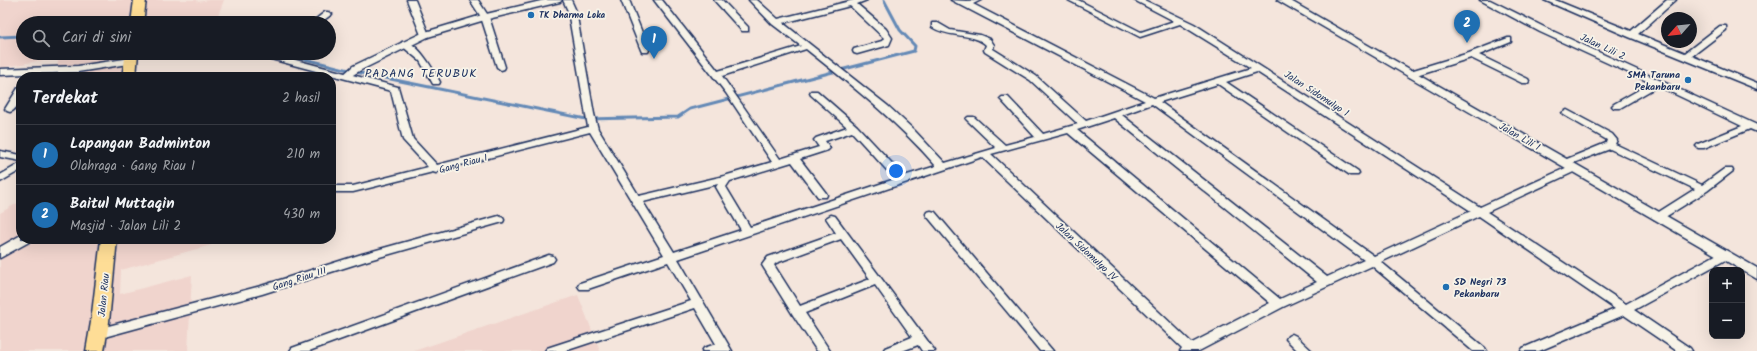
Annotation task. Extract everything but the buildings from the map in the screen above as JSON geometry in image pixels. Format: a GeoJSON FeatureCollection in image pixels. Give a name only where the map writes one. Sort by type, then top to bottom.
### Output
{"type":"FeatureCollection","features":[{"type":"Feature","properties":{"kind":"main road"},"geometry":{"type":"LineString","coordinates":[[138,16],[140,0]]}},
{"type":"Feature","properties":{"kind":"main road"},"geometry":{"type":"LineString","coordinates":[[130,72],[132,60]]}},
{"type":"Feature","properties":{"kind":"main road","name":"Jalan Riau"},"geometry":{"type":"LineString","coordinates":[[94,351],[108,244]]}},
{"type":"Feature","properties":{"kind":"street"},"geometry":{"type":"LineString","coordinates":[[411,0],[424,35]]}},
{"type":"Feature","properties":{"kind":"street"},"geometry":{"type":"LineString","coordinates":[[474,0],[485,17],[501,66]]}},
{"type":"Feature","properties":{"kind":"street"},"geometry":{"type":"LineString","coordinates":[[352,72],[424,35],[485,17],[557,0]]}},
{"type":"Feature","properties":{"kind":"street"},"geometry":{"type":"LineString","coordinates":[[567,0],[572,11],[591,122],[672,257],[724,348],[708,351]]}},
{"type":"Feature","properties":{"kind":"street"},"geometry":{"type":"LineString","coordinates":[[625,0],[645,50]]}},
{"type":"Feature","properties":{"kind":"street"},"geometry":{"type":"LineString","coordinates":[[658,0],[738,103],[778,163]]}},
{"type":"Feature","properties":{"kind":"street"},"geometry":{"type":"LineString","coordinates":[[718,0],[745,28]]}},
{"type":"Feature","properties":{"kind":"street"},"geometry":{"type":"LineString","coordinates":[[753,0],[775,22],[876,99],[910,131],[942,167]]}},
{"type":"Feature","properties":{"kind":"street"},"geometry":{"type":"LineString","coordinates":[[775,22],[864,0]]}},
{"type":"Feature","properties":{"kind":"street"},"geometry":{"type":"LineString","coordinates":[[955,0],[967,4],[1153,101],[1373,261],[1481,351]]}},
{"type":"Feature","properties":{"kind":"street"},"geometry":{"type":"LineString","coordinates":[[967,4],[977,0]]}},
{"type":"Feature","properties":{"kind":"street"},"geometry":{"type":"LineString","coordinates":[[1072,0],[1107,16],[1140,35],[1181,21]]}},
{"type":"Feature","properties":{"kind":"street","name":"Jalan Sidomulyo 1"},"geometry":{"type":"LineString","coordinates":[[1138,0],[1181,21],[1258,69],[1480,212],[1686,351]]}},
{"type":"Feature","properties":{"kind":"street","name":"Jalan Lili 1"},"geometry":{"type":"LineString","coordinates":[[1282,0],[1757,274]]}},
{"type":"Feature","properties":{"kind":"street","name":"Jalan Lili 2"},"geometry":{"type":"LineString","coordinates":[[1484,0],[1543,30],[1753,128]]}},
{"type":"Feature","properties":{"kind":"street"},"geometry":{"type":"LineString","coordinates":[[1549,0],[1757,86]]}},
{"type":"Feature","properties":{"kind":"street"},"geometry":{"type":"LineString","coordinates":[[1632,35],[1672,0]]}},
{"type":"Feature","properties":{"kind":"street"},"geometry":{"type":"LineString","coordinates":[[852,3],[883,31],[888,38],[886,43],[857,51]]}},
{"type":"Feature","properties":{"kind":"street"},"geometry":{"type":"LineString","coordinates":[[935,25],[948,32],[979,37],[986,41],[990,46],[988,50],[1033,78],[1085,125]]}},
{"type":"Feature","properties":{"kind":"street"},"geometry":{"type":"LineString","coordinates":[[1686,57],[1723,28]]}},
{"type":"Feature","properties":{"kind":"street"},"geometry":{"type":"LineString","coordinates":[[1410,74],[1472,55],[1508,40]]}},
{"type":"Feature","properties":{"kind":"street"},"geometry":{"type":"LineString","coordinates":[[405,44],[424,60],[433,73],[436,82]]}},
{"type":"Feature","properties":{"kind":"street"},"geometry":{"type":"LineString","coordinates":[[716,75],[808,46]]}},
{"type":"Feature","properties":{"kind":"street"},"geometry":{"type":"LineString","coordinates":[[1472,55],[1525,82]]}},
{"type":"Feature","properties":{"kind":"street"},"geometry":{"type":"LineString","coordinates":[[49,72],[78,69],[118,60]]}},
{"type":"Feature","properties":{"kind":"street"},"geometry":{"type":"LineString","coordinates":[[299,60],[352,72],[395,89],[408,140],[436,170]]}},
{"type":"Feature","properties":{"kind":"street"},"geometry":{"type":"LineString","coordinates":[[584,286],[984,153],[1003,149],[1085,125],[1153,101],[1258,69]]}},
{"type":"Feature","properties":{"kind":"street"},"geometry":{"type":"LineString","coordinates":[[0,72],[16,73]]}},
{"type":"Feature","properties":{"kind":"street"},"geometry":{"type":"LineString","coordinates":[[1219,81],[1354,173]]}},
{"type":"Feature","properties":{"kind":"street"},"geometry":{"type":"LineString","coordinates":[[1617,106],[1657,83]]}},
{"type":"Feature","properties":{"kind":"street"},"geometry":{"type":"LineString","coordinates":[[814,93],[854,128],[902,180]]}},
{"type":"Feature","properties":{"kind":"street"},"geometry":{"type":"LineString","coordinates":[[10,109],[16,99]]}},
{"type":"Feature","properties":{"kind":"street"},"geometry":{"type":"LineString","coordinates":[[1005,99],[1041,138]]}},
{"type":"Feature","properties":{"kind":"street"},"geometry":{"type":"LineString","coordinates":[[1567,113],[1609,136],[1612,140],[1610,144]]}},
{"type":"Feature","properties":{"kind":"street"},"geometry":{"type":"LineString","coordinates":[[1116,115],[1326,283]]}},
{"type":"Feature","properties":{"kind":"street"},"geometry":{"type":"LineString","coordinates":[[972,119],[1003,149]]}},
{"type":"Feature","properties":{"kind":"street","name":"Gang Riau I"},"geometry":{"type":"LineString","coordinates":[[336,190],[353,189],[436,170],[591,122]]}},
{"type":"Feature","properties":{"kind":"street"},"geometry":{"type":"LineString","coordinates":[[637,200],[726,179],[825,148],[819,140],[854,128]]}},
{"type":"Feature","properties":{"kind":"street"},"geometry":{"type":"LineString","coordinates":[[1701,146],[1753,128]]}},
{"type":"Feature","properties":{"kind":"street"},"geometry":{"type":"LineString","coordinates":[[1069,129],[1279,304]]}},
{"type":"Feature","properties":{"kind":"street"},"geometry":{"type":"LineString","coordinates":[[1190,350],[1279,304],[1480,212],[1610,144]]}},
{"type":"Feature","properties":{"kind":"street"},"geometry":{"type":"LineString","coordinates":[[1610,144],[1703,189]]}},
{"type":"Feature","properties":{"kind":"street","name":"Jalan Sidomulyo IV"},"geometry":{"type":"LineString","coordinates":[[984,153],[1190,350]]}},
{"type":"Feature","properties":{"kind":"street"},"geometry":{"type":"LineString","coordinates":[[0,154],[16,157]]}},
{"type":"Feature","properties":{"kind":"street"},"geometry":{"type":"LineString","coordinates":[[794,158],[822,195]]}},
{"type":"Feature","properties":{"kind":"street"},"geometry":{"type":"LineString","coordinates":[[0,179],[16,169]]}},
{"type":"Feature","properties":{"kind":"street"},"geometry":{"type":"LineString","coordinates":[[1658,216],[1703,189],[1728,171]]}},
{"type":"Feature","properties":{"kind":"street"},"geometry":{"type":"LineString","coordinates":[[726,179],[721,187],[747,232]]}},
{"type":"Feature","properties":{"kind":"street"},"geometry":{"type":"LineString","coordinates":[[931,214],[1047,351]]}},
{"type":"Feature","properties":{"kind":"street"},"geometry":{"type":"LineString","coordinates":[[832,218],[930,351]]}},
{"type":"Feature","properties":{"kind":"street","name":"Gang Riau III"},"geometry":{"type":"LineString","coordinates":[[97,334],[262,290],[366,257],[499,220]]}},
{"type":"Feature","properties":{"kind":"street"},"geometry":{"type":"LineString","coordinates":[[824,351],[797,312],[768,265],[772,260],[843,234]]}},
{"type":"Feature","properties":{"kind":"street"},"geometry":{"type":"LineString","coordinates":[[0,253],[16,244]]}},
{"type":"Feature","properties":{"kind":"street"},"geometry":{"type":"LineString","coordinates":[[1527,351],[1625,310],[1725,255]]}},
{"type":"Feature","properties":{"kind":"street"},"geometry":{"type":"LineString","coordinates":[[296,351],[549,258]]}},
{"type":"Feature","properties":{"kind":"street"},"geometry":{"type":"LineString","coordinates":[[797,312],[877,280]]}},
{"type":"Feature","properties":{"kind":"street"},"geometry":{"type":"LineString","coordinates":[[551,351],[698,303]]}},
{"type":"Feature","properties":{"kind":"street"},"geometry":{"type":"LineString","coordinates":[[889,351],[920,338]]}},
{"type":"Feature","properties":{"kind":"street"},"geometry":{"type":"LineString","coordinates":[[1292,338],[1306,351]]}},
{"type":"Feature","properties":{"kind":"shaded area"},"geometry":{"type":"Polygon","coordinates":[[[0,0],[197,0],[198,2],[224,0],[218,16],[16,16],[16,60],[43,60],[0,68],[0,0]]]}},
{"type":"Feature","properties":{"kind":"shaded area"},"geometry":{"type":"Polygon","coordinates":[[[58,60],[138,60],[137,72],[56,72],[58,60]]]}},
{"type":"Feature","properties":{"kind":"shaded area"},"geometry":{"type":"Polygon","coordinates":[[[16,204],[16,244],[211,244],[121,270],[120,294],[192,275],[188,351],[0,351],[0,213],[16,204]]]}},
{"type":"Feature","properties":{"kind":"shaded area"},"geometry":{"type":"Polygon","coordinates":[[[578,295],[600,351],[414,351],[578,295]]]}},
{"type":"Feature","properties":{"kind":"waterway"},"geometry":{"type":"LineString","coordinates":[[309,60],[361,73],[586,119],[678,117],[690,109],[914,51],[915,46],[900,30],[884,0]]}},
{"type":"Feature","properties":{"kind":"waterway"},"geometry":{"type":"LineString","coordinates":[[0,37],[16,36]]}},
{"type":"Feature","properties":{"kind":"place","name":"TK Dharma Loka"},"geometry":{"type":"Point","coordinates":[531,15]}},
{"type":"Feature","properties":{"kind":"place","name":"Baitul Muttaqin"},"geometry":{"type":"Point","coordinates":[1467,43]}},
{"type":"Feature","properties":{"kind":"place","name":"Lapangan Badminton"},"geometry":{"type":"Point","coordinates":[654,59]}},
{"type":"Feature","properties":{"kind":"place","name":"SMA Taruna Pekanbaru"},"geometry":{"type":"Point","coordinates":[1688,80]}},
{"type":"Feature","properties":{"kind":"place","name":"SD Negri 73 Pekanbaru"},"geometry":{"type":"Point","coordinates":[1446,287]}},
{"type":"Feature","properties":{"kind":"district","name":"PADANG TERUBUK"},"geometry":{"type":"Point","coordinates":[421,73]}}]}
